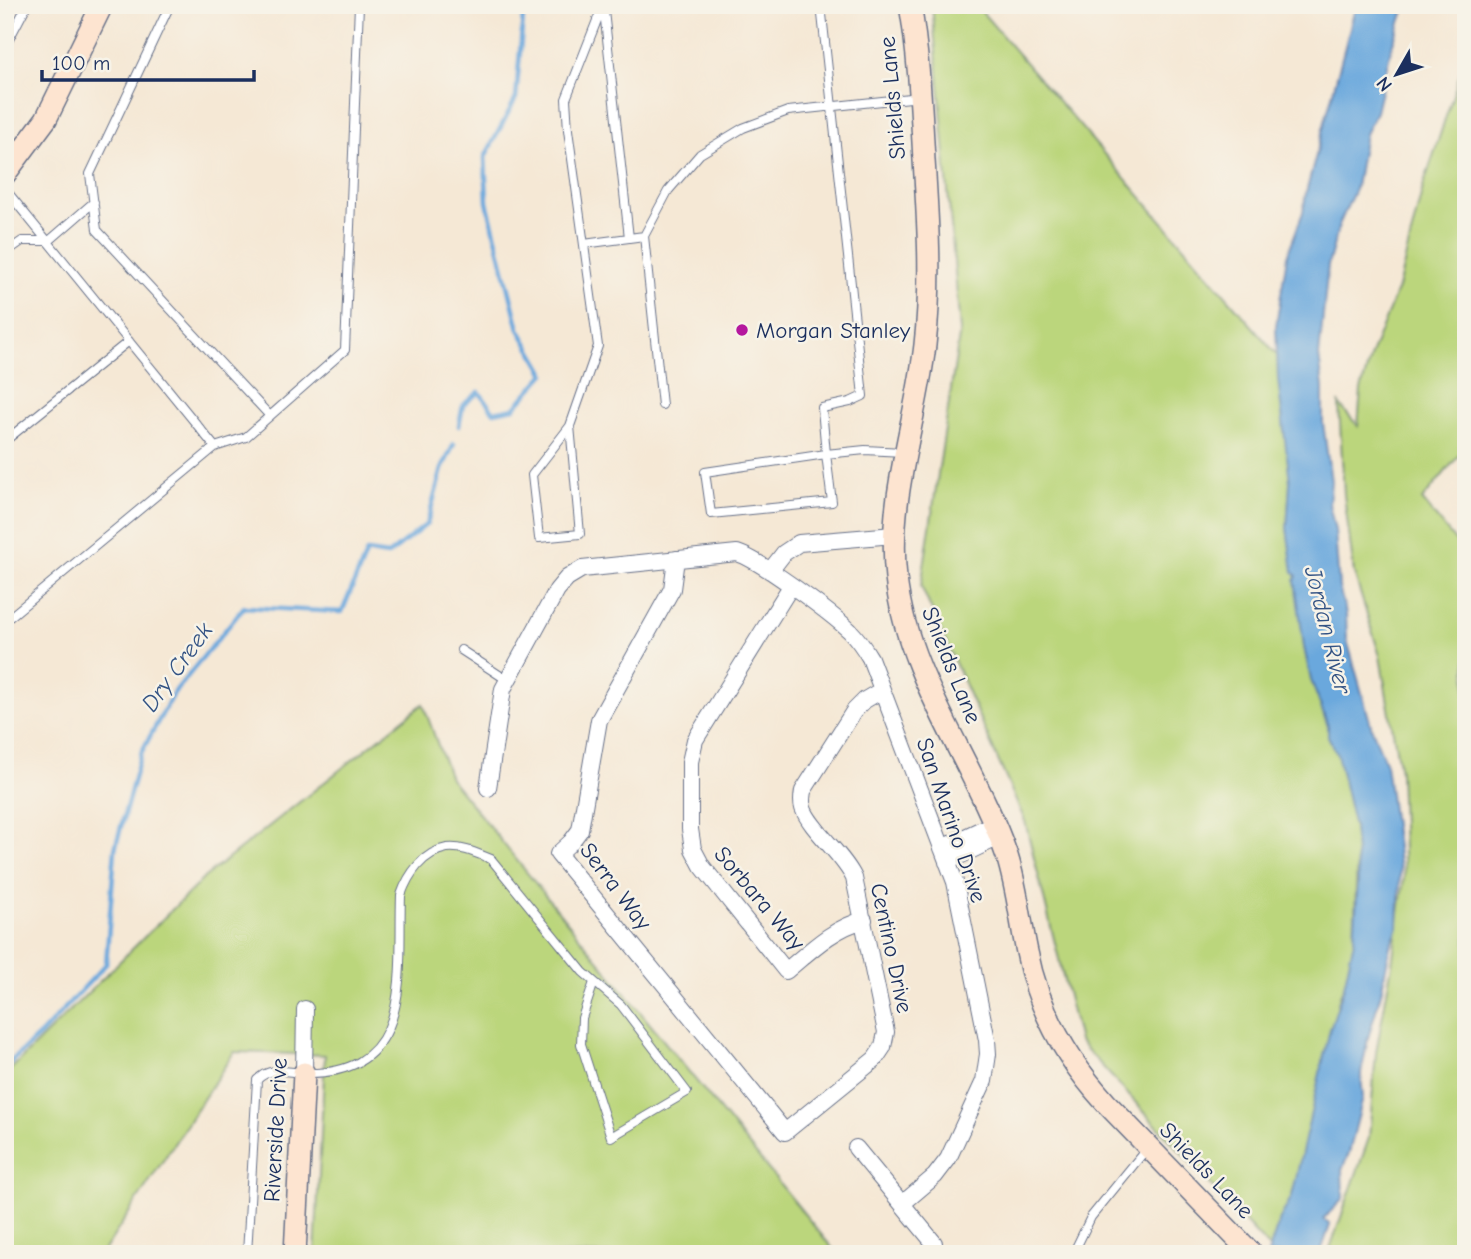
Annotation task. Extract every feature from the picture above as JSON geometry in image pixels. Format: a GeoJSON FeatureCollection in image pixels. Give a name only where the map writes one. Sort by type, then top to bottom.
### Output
{"type":"FeatureCollection","features":[{"type":"Feature","properties":{"kind":"main road"},"geometry":{"type":"LineString","coordinates":[[5,174],[46,119],[102,5]]}},
{"type":"Feature","properties":{"kind":"main road","name":"Shields Lane"},"geometry":{"type":"LineString","coordinates":[[909,5],[920,97],[930,285],[922,366],[899,488],[894,535],[896,581],[912,645],[996,830],[1014,881],[1031,971],[1051,1024],[1072,1062],[1148,1147],[1249,1250]]}},
{"type":"Feature","properties":{"kind":"main road","name":"Riverside Drive"},"geometry":{"type":"LineString","coordinates":[[296,1254],[304,1073]]}},
{"type":"Feature","properties":{"kind":"street"},"geometry":{"type":"LineString","coordinates":[[770,571],[784,553],[799,543],[894,535]]}},
{"type":"Feature","properties":{"kind":"street","name":"San Marino Drive"},"geometry":{"type":"LineString","coordinates":[[488,789],[501,700],[507,680],[557,590],[567,578],[591,567],[737,553],[746,555],[839,621],[856,638],[870,658],[958,893],[987,1040],[987,1068],[979,1094],[944,1165],[935,1176],[902,1203]]}},
{"type":"Feature","properties":{"kind":"street","name":"Serra Way"},"geometry":{"type":"LineString","coordinates":[[676,559],[672,589],[599,720],[580,830],[558,854],[785,1132]]}},
{"type":"Feature","properties":{"kind":"street","name":"Sorbara Way"},"geometry":{"type":"LineString","coordinates":[[791,586],[695,740],[690,762],[691,839],[702,866],[786,971],[837,930],[864,920]]}},
{"type":"Feature","properties":{"kind":"street","name":"Centino Drive"},"geometry":{"type":"LineString","coordinates":[[785,1132],[874,1059],[883,1047],[887,1032],[857,884],[852,872],[806,814],[801,800],[803,791],[850,717],[865,700],[882,690]]}},
{"type":"Feature","properties":{"kind":"street"},"geometry":{"type":"LineString","coordinates":[[944,855],[996,830]]}},
{"type":"Feature","properties":{"kind":"street","name":"Riverside Drive"},"geometry":{"type":"LineString","coordinates":[[304,1073],[305,1009]]}},
{"type":"Feature","properties":{"kind":"street"},"geometry":{"type":"LineString","coordinates":[[856,1148],[934,1243]]}},
{"type":"Feature","properties":{"kind":"lane"},"geometry":{"type":"LineString","coordinates":[[5,47],[27,5]]}},
{"type":"Feature","properties":{"kind":"lane"},"geometry":{"type":"LineString","coordinates":[[170,5],[90,174],[97,230],[270,416]]}},
{"type":"Feature","properties":{"kind":"lane"},"geometry":{"type":"LineString","coordinates":[[5,621],[215,447],[246,437],[345,350],[359,5]]}},
{"type":"Feature","properties":{"kind":"lane"},"geometry":{"type":"LineString","coordinates":[[821,5],[863,396],[850,402],[822,408],[826,454],[832,502],[711,514],[705,472],[826,454],[865,450],[906,452]]}},
{"type":"Feature","properties":{"kind":"lane"},"geometry":{"type":"LineString","coordinates":[[604,7],[629,238]]}},
{"type":"Feature","properties":{"kind":"lane"},"geometry":{"type":"LineString","coordinates":[[570,426],[580,534],[539,538],[532,475],[570,426],[598,346],[566,99],[604,7]]}},
{"type":"Feature","properties":{"kind":"lane"},"geometry":{"type":"LineString","coordinates":[[662,405],[644,236],[668,191],[700,154],[743,128],[788,111],[920,97]]}},
{"type":"Feature","properties":{"kind":"lane"},"geometry":{"type":"LineString","coordinates":[[5,189],[215,447]]}},
{"type":"Feature","properties":{"kind":"lane"},"geometry":{"type":"LineString","coordinates":[[5,253],[22,241],[49,241],[94,202]]}},
{"type":"Feature","properties":{"kind":"lane"},"geometry":{"type":"LineString","coordinates":[[584,244],[644,236]]}},
{"type":"Feature","properties":{"kind":"lane"},"geometry":{"type":"LineString","coordinates":[[5,441],[129,341]]}},
{"type":"Feature","properties":{"kind":"lane"},"geometry":{"type":"LineString","coordinates":[[461,650],[507,680]]}},
{"type":"Feature","properties":{"kind":"lane"},"geometry":{"type":"LineString","coordinates":[[247,1254],[256,1085],[260,1077],[270,1072],[334,1070],[356,1063],[371,1055],[388,1034],[397,1003],[401,895],[406,880],[417,866],[447,848],[469,850],[491,859],[583,972],[621,1006],[687,1092],[611,1137],[581,1044],[582,1018],[594,982]]}},
{"type":"Feature","properties":{"kind":"lane"},"geometry":{"type":"LineString","coordinates":[[1073,1254],[1091,1217],[1148,1147]]}},
{"type":"Feature","properties":{"kind":"green space"},"geometry":{"type":"Polygon","coordinates":[[[932,5],[976,5],[1277,355],[1290,482],[1287,528],[1294,572],[1298,576],[1298,602],[1304,647],[1311,680],[1328,726],[1328,736],[1337,754],[1354,827],[1357,854],[1354,940],[1344,987],[1292,1196],[1280,1219],[1270,1249],[1079,1041],[1025,821],[921,586],[960,330],[932,5]]]}},
{"type":"Feature","properties":{"kind":"green space"},"geometry":{"type":"Polygon","coordinates":[[[1466,55],[1466,447],[1422,500],[1466,554],[1466,1254],[1328,1254],[1369,1138],[1376,1053],[1404,878],[1400,772],[1380,656],[1354,573],[1344,495],[1339,404],[1358,426],[1361,390],[1371,355],[1398,288],[1423,187],[1466,55]]]}},
{"type":"Feature","properties":{"kind":"green space"},"geometry":{"type":"Polygon","coordinates":[[[423,704],[450,778],[837,1254],[315,1254],[325,1055],[234,1052],[102,1254],[5,1254],[5,1075],[205,877],[423,704]]]}},
{"type":"Feature","properties":{"kind":"water","name":"Jordan River"},"geometry":{"type":"Polygon","coordinates":[[[1356,5],[1406,5],[1391,49],[1376,112],[1365,134],[1356,187],[1339,225],[1328,265],[1319,356],[1323,387],[1323,423],[1331,481],[1329,504],[1335,530],[1339,587],[1346,614],[1347,640],[1372,729],[1386,764],[1400,871],[1398,927],[1390,946],[1381,993],[1368,1038],[1361,1074],[1363,1098],[1342,1170],[1343,1199],[1323,1219],[1330,1225],[1320,1254],[1268,1254],[1280,1219],[1292,1196],[1330,1029],[1344,987],[1354,940],[1358,881],[1354,827],[1337,754],[1328,736],[1328,726],[1311,680],[1295,581],[1297,576],[1293,572],[1287,528],[1290,482],[1278,380],[1276,326],[1287,256],[1303,212],[1356,5]]]}},
{"type":"Feature","properties":{"kind":"waterway","name":"Dry Creek"},"geometry":{"type":"LineString","coordinates":[[459,426],[463,405],[479,392],[494,412],[514,408],[545,374],[519,329],[487,202],[485,157],[516,98],[524,5]]}},
{"type":"Feature","properties":{"kind":"waterway","name":"Dry Creek"},"geometry":{"type":"LineString","coordinates":[[5,1067],[41,1034],[106,964],[115,849],[141,753],[173,694],[244,607],[342,612],[367,552],[388,555],[427,524],[442,469],[454,444]]}},
{"type":"Feature","properties":{"kind":"place","name":"Morgan Stanley"},"geometry":{"type":"Point","coordinates":[742,330]}}]}
